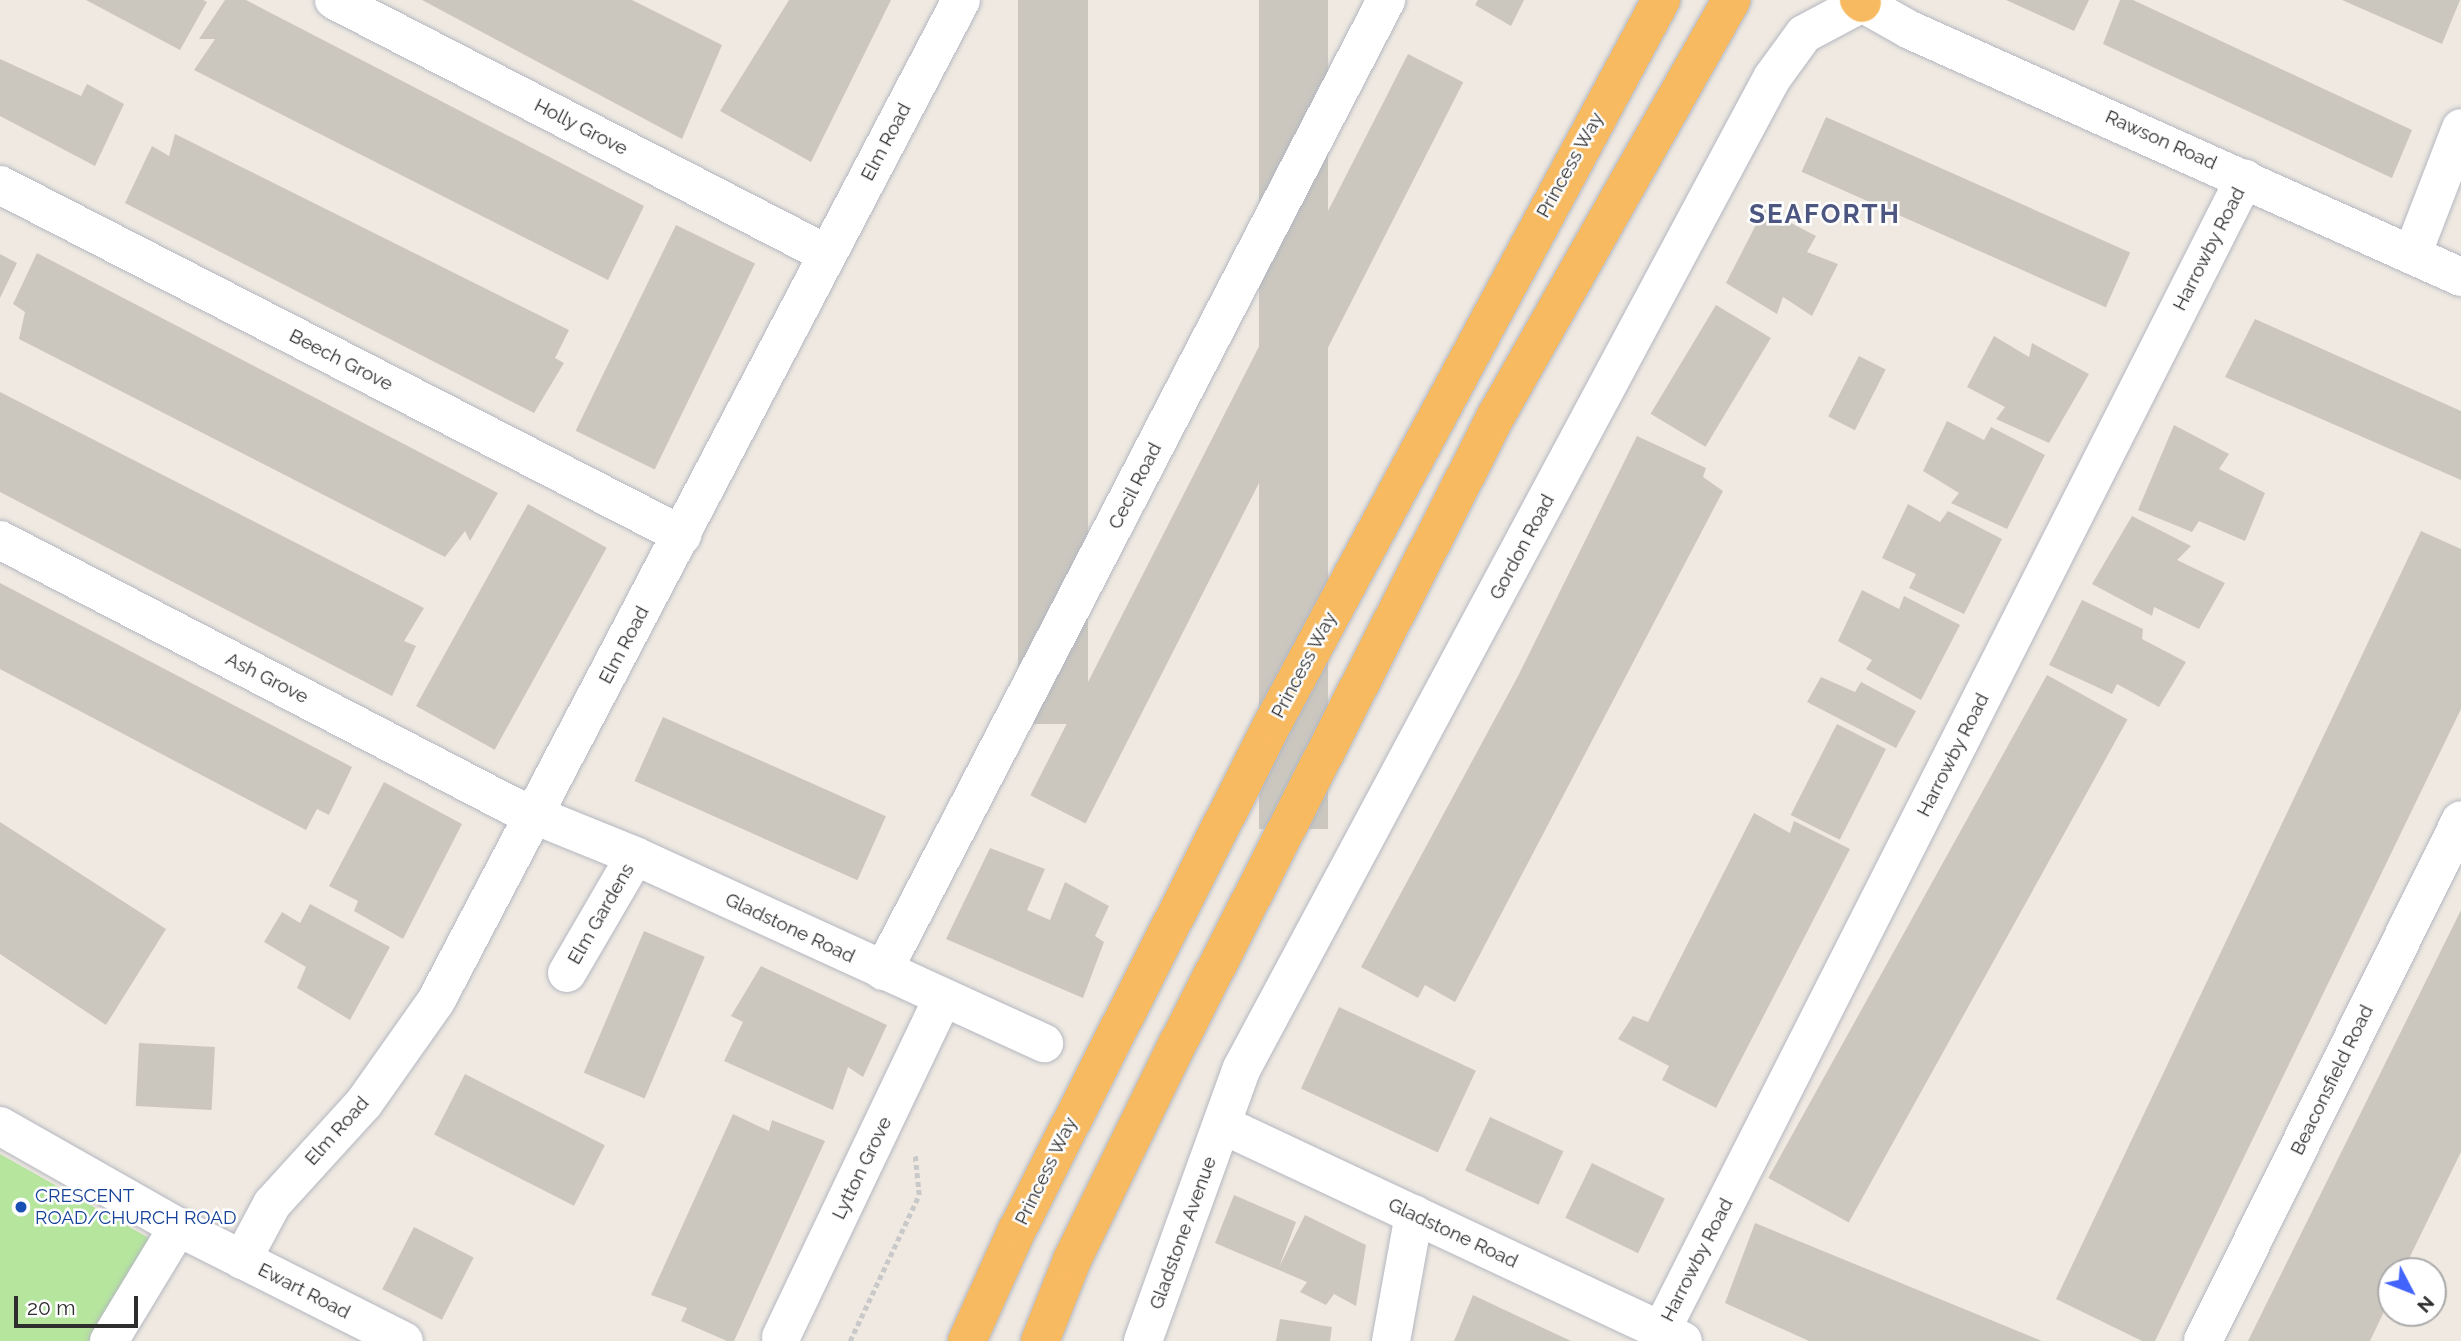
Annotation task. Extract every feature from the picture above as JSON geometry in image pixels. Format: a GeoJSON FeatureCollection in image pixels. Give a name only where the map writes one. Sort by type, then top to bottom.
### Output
{"type":"FeatureCollection","features":[{"type":"Feature","properties":{"kind":"highway","name":"Princess Way"},"geometry":{"type":"LineString","coordinates":[[967,1341],[1033,1196],[1273,723],[1661,0]]}},
{"type":"Feature","properties":{"kind":"highway"},"geometry":{"type":"LineString","coordinates":[[1040,1341],[1072,1259],[1178,1043],[1496,416],[1731,0]]}},
{"type":"Feature","properties":{"kind":"street","name":"Holly Grove"},"geometry":{"type":"LineString","coordinates":[[334,0],[827,254]]}},
{"type":"Feature","properties":{"kind":"street","name":"Elm Road"},"geometry":{"type":"LineString","coordinates":[[242,1260],[272,1204],[339,1133],[415,1035],[682,535],[961,0]]}},
{"type":"Feature","properties":{"kind":"street","name":"Cecil Road"},"geometry":{"type":"LineString","coordinates":[[883,971],[1386,0]]}},
{"type":"Feature","properties":{"kind":"street","name":"Rawson Road"},"geometry":{"type":"LineString","coordinates":[[1860,2],[1910,30],[2461,277]]}},
{"type":"Feature","properties":{"kind":"street","name":"Gordon Road"},"geometry":{"type":"LineString","coordinates":[[1223,1125],[1242,1068],[1772,78],[1804,34],[1860,2]]}},
{"type":"Feature","properties":{"kind":"street"},"geometry":{"type":"LineString","coordinates":[[2412,256],[2461,128]]}},
{"type":"Feature","properties":{"kind":"street","name":"Harrowby Road"},"geometry":{"type":"LineString","coordinates":[[1672,1336],[2245,178]]}},
{"type":"Feature","properties":{"kind":"street","name":"Beech Grove"},"geometry":{"type":"LineString","coordinates":[[0,186],[682,535]]}},
{"type":"Feature","properties":{"kind":"street","name":"Ash Grove"},"geometry":{"type":"LineString","coordinates":[[0,540],[512,806],[535,812]]}},
{"type":"Feature","properties":{"kind":"street","name":"Gladstone Road"},"geometry":{"type":"LineString","coordinates":[[535,812],[1044,1043]]}},
{"type":"Feature","properties":{"kind":"street","name":"Beaconsfield Road"},"geometry":{"type":"LineString","coordinates":[[2203,1341],[2461,820]]}},
{"type":"Feature","properties":{"kind":"street","name":"Elm Gardens"},"geometry":{"type":"LineString","coordinates":[[567,973],[635,856]]}},
{"type":"Feature","properties":{"kind":"street","name":"Lytton Grove"},"geometry":{"type":"LineString","coordinates":[[781,1337],[943,998]]}},
{"type":"Feature","properties":{"kind":"street","name":"Gladstone Road"},"geometry":{"type":"LineString","coordinates":[[1223,1125],[1672,1336]]}},
{"type":"Feature","properties":{"kind":"street","name":"Gladstone Avenue"},"geometry":{"type":"LineString","coordinates":[[1143,1341],[1223,1125]]}},
{"type":"Feature","properties":{"kind":"street","name":"Ewart Road"},"geometry":{"type":"LineString","coordinates":[[0,1126],[178,1227],[404,1341]]}},
{"type":"Feature","properties":{"kind":"street"},"geometry":{"type":"LineString","coordinates":[[1391,1341],[1414,1214]]}},
{"type":"Feature","properties":{"kind":"street"},"geometry":{"type":"LineString","coordinates":[[109,1341],[178,1227]]}},
{"type":"Feature","properties":{"kind":"path"},"geometry":{"type":"LineString","coordinates":[[850,1341],[919,1195],[912,1130],[886,1117]]}},
{"type":"Feature","properties":{"kind":"green space"},"geometry":{"type":"Polygon","coordinates":[[[0,1154],[156,1242],[89,1341],[0,1341],[0,1154]]]}},
{"type":"Feature","properties":{"kind":"building"},"geometry":{"type":"Polygon","coordinates":[[[86,0],[203,0],[207,2],[180,50],[86,0]]]}},
{"type":"Feature","properties":{"kind":"building"},"geometry":{"type":"Polygon","coordinates":[[[225,0],[246,0],[644,206],[608,280],[194,70],[215,39],[199,39],[225,0]]]}},
{"type":"Feature","properties":{"kind":"building"},"geometry":{"type":"Polygon","coordinates":[[[422,0],[632,0],[722,45],[682,139],[422,0]]]}},
{"type":"Feature","properties":{"kind":"building"},"geometry":{"type":"Polygon","coordinates":[[[789,0],[891,0],[811,162],[720,111],[789,0]]]}},
{"type":"Feature","properties":{"kind":"building"},"geometry":{"type":"Polygon","coordinates":[[[1018,0],[1088,0],[1088,724],[1018,724],[1018,0]]]}},
{"type":"Feature","properties":{"kind":"building"},"geometry":{"type":"Polygon","coordinates":[[[1259,0],[1328,0],[1328,829],[1259,829],[1259,0]]]}},
{"type":"Feature","properties":{"kind":"building"},"geometry":{"type":"Polygon","coordinates":[[[1478,0],[1524,0],[1511,26],[1475,5],[1478,0]]]}},
{"type":"Feature","properties":{"kind":"building"},"geometry":{"type":"Polygon","coordinates":[[[2006,0],[2089,0],[2074,31],[2006,0]]]}},
{"type":"Feature","properties":{"kind":"building"},"geometry":{"type":"Polygon","coordinates":[[[2120,0],[2133,0],[2412,130],[2392,178],[2103,44],[2120,0]]]}},
{"type":"Feature","properties":{"kind":"building"},"geometry":{"type":"Polygon","coordinates":[[[2342,0],[2460,0],[2442,44],[2342,0]]]}},
{"type":"Feature","properties":{"kind":"building"},"geometry":{"type":"Polygon","coordinates":[[[1408,54],[1463,82],[1086,823],[1030,795],[1408,54]]]}},
{"type":"Feature","properties":{"kind":"building"},"geometry":{"type":"Polygon","coordinates":[[[0,59],[81,96],[87,84],[124,104],[95,166],[0,116],[0,59]]]}},
{"type":"Feature","properties":{"kind":"building"},"geometry":{"type":"Polygon","coordinates":[[[1826,117],[2130,252],[2106,307],[1802,172],[1826,117]]]}},
{"type":"Feature","properties":{"kind":"building"},"geometry":{"type":"Polygon","coordinates":[[[175,134],[569,330],[555,358],[564,363],[534,413],[125,203],[152,146],[169,156],[175,134]]]}},
{"type":"Feature","properties":{"kind":"building"},"geometry":{"type":"Polygon","coordinates":[[[1764,209],[1816,236],[1807,252],[1838,264],[1812,316],[1783,297],[1777,314],[1726,283],[1764,209]]]}},
{"type":"Feature","properties":{"kind":"building"},"geometry":{"type":"Polygon","coordinates":[[[676,225],[755,264],[655,469],[576,431],[676,225]]]}},
{"type":"Feature","properties":{"kind":"building"},"geometry":{"type":"Polygon","coordinates":[[[37,253],[498,493],[470,541],[465,531],[445,557],[19,339],[25,312],[13,304],[37,253]]]}},
{"type":"Feature","properties":{"kind":"building"},"geometry":{"type":"Polygon","coordinates":[[[0,254],[17,263],[0,298],[0,254]]]}},
{"type":"Feature","properties":{"kind":"building"},"geometry":{"type":"Polygon","coordinates":[[[1716,305],[1771,338],[1705,447],[1651,414],[1716,305]]]}},
{"type":"Feature","properties":{"kind":"building"},"geometry":{"type":"Polygon","coordinates":[[[2255,319],[2461,411],[2461,480],[2225,377],[2255,319]]]}},
{"type":"Feature","properties":{"kind":"building"},"geometry":{"type":"Polygon","coordinates":[[[1994,336],[2029,357],[2032,343],[2089,374],[2049,443],[1996,419],[2005,407],[1967,387],[1994,336]]]}},
{"type":"Feature","properties":{"kind":"building"},"geometry":{"type":"Polygon","coordinates":[[[1859,356],[1886,370],[1855,430],[1828,417],[1859,356]]]}},
{"type":"Feature","properties":{"kind":"building"},"geometry":{"type":"Polygon","coordinates":[[[0,392],[424,608],[404,641],[416,646],[392,696],[0,492],[0,392]]]}},
{"type":"Feature","properties":{"kind":"building"},"geometry":{"type":"Polygon","coordinates":[[[1947,421],[1984,440],[1991,427],[2045,455],[2007,529],[1951,503],[1959,493],[1923,471],[1947,421]]]}},
{"type":"Feature","properties":{"kind":"building"},"geometry":{"type":"Polygon","coordinates":[[[2174,425],[2229,454],[2219,469],[2265,493],[2245,541],[2199,521],[2192,532],[2138,510],[2174,425]]]}},
{"type":"Feature","properties":{"kind":"building"},"geometry":{"type":"Polygon","coordinates":[[[1637,436],[1706,468],[1703,477],[1723,491],[1455,1002],[1425,985],[1418,998],[1361,967],[1518,676],[1637,436]]]}},
{"type":"Feature","properties":{"kind":"building"},"geometry":{"type":"Polygon","coordinates":[[[528,504],[607,548],[495,750],[416,706],[528,504]]]}},
{"type":"Feature","properties":{"kind":"building"},"geometry":{"type":"Polygon","coordinates":[[[1908,504],[1940,522],[1948,511],[2002,539],[1964,614],[1909,588],[1916,574],[1882,558],[1908,504]]]}},
{"type":"Feature","properties":{"kind":"building"},"geometry":{"type":"Polygon","coordinates":[[[2132,516],[2191,546],[2177,560],[2225,583],[2199,629],[2154,607],[2152,616],[2092,584],[2132,516]]]}},
{"type":"Feature","properties":{"kind":"building"},"geometry":{"type":"Polygon","coordinates":[[[2421,531],[2461,549],[2461,709],[2155,1341],[2142,1341],[2056,1299],[2421,531]]]}},
{"type":"Feature","properties":{"kind":"building"},"geometry":{"type":"Polygon","coordinates":[[[0,583],[352,767],[329,815],[317,809],[306,830],[0,669],[0,583]]]}},
{"type":"Feature","properties":{"kind":"building"},"geometry":{"type":"Polygon","coordinates":[[[1862,590],[1899,609],[1904,596],[1960,625],[1921,700],[1866,669],[1872,660],[1838,641],[1862,590]]]}},
{"type":"Feature","properties":{"kind":"building"},"geometry":{"type":"Polygon","coordinates":[[[2082,600],[2143,629],[2142,639],[2186,662],[2159,707],[2117,684],[2112,694],[2049,665],[2082,600]]]}},
{"type":"Feature","properties":{"kind":"building"},"geometry":{"type":"Polygon","coordinates":[[[2047,675],[2127,720],[1849,1223],[1768,1178],[2047,675]]]}},
{"type":"Feature","properties":{"kind":"building"},"geometry":{"type":"Polygon","coordinates":[[[1821,677],[1855,692],[1861,682],[1916,711],[1896,748],[1807,702],[1821,677]]]}},
{"type":"Feature","properties":{"kind":"building"},"geometry":{"type":"Polygon","coordinates":[[[663,717],[886,816],[857,880],[635,781],[663,717]]]}},
{"type":"Feature","properties":{"kind":"building"},"geometry":{"type":"Polygon","coordinates":[[[1837,724],[1886,749],[1840,840],[1791,815],[1837,724]]]}},
{"type":"Feature","properties":{"kind":"building"},"geometry":{"type":"Polygon","coordinates":[[[384,782],[462,824],[403,939],[354,911],[358,901],[329,886],[384,782]]]}},
{"type":"Feature","properties":{"kind":"building"},"geometry":{"type":"Polygon","coordinates":[[[1754,813],[1790,833],[1794,821],[1850,849],[1716,1108],[1662,1080],[1669,1066],[1618,1039],[1633,1016],[1648,1022],[1754,813]]]}},
{"type":"Feature","properties":{"kind":"building"},"geometry":{"type":"Polygon","coordinates":[[[0,822],[166,929],[106,1025],[0,954],[0,822]]]}},
{"type":"Feature","properties":{"kind":"building"},"geometry":{"type":"Polygon","coordinates":[[[990,848],[1045,869],[1027,910],[1050,920],[1065,882],[1109,906],[1095,936],[1104,942],[1083,998],[946,939],[990,848]]]}},
{"type":"Feature","properties":{"kind":"building"},"geometry":{"type":"Polygon","coordinates":[[[310,904],[390,947],[350,1020],[297,988],[306,967],[264,942],[282,912],[300,923],[310,904]]]}},
{"type":"Feature","properties":{"kind":"building"},"geometry":{"type":"Polygon","coordinates":[[[2461,910],[2461,1152],[2410,1257],[2377,1257],[2377,1326],[2370,1341],[2248,1341],[2461,910]]]}},
{"type":"Feature","properties":{"kind":"building"},"geometry":{"type":"Polygon","coordinates":[[[644,931],[705,957],[645,1099],[584,1073],[644,931]]]}},
{"type":"Feature","properties":{"kind":"building"},"geometry":{"type":"Polygon","coordinates":[[[761,966],[887,1025],[863,1077],[848,1067],[833,1110],[724,1061],[743,1022],[731,1016],[761,966]]]}},
{"type":"Feature","properties":{"kind":"building"},"geometry":{"type":"Polygon","coordinates":[[[1339,1007],[1476,1071],[1438,1152],[1301,1089],[1339,1007]]]}},
{"type":"Feature","properties":{"kind":"building"},"geometry":{"type":"Polygon","coordinates":[[[139,1043],[215,1047],[212,1110],[136,1106],[139,1043]]]}},
{"type":"Feature","properties":{"kind":"building"},"geometry":{"type":"Polygon","coordinates":[[[465,1074],[605,1145],[574,1206],[434,1135],[465,1074]]]}},
{"type":"Feature","properties":{"kind":"building"},"geometry":{"type":"Polygon","coordinates":[[[733,1114],[769,1131],[772,1120],[825,1141],[734,1341],[727,1341],[681,1321],[687,1308],[651,1295],[733,1114]]]}},
{"type":"Feature","properties":{"kind":"building"},"geometry":{"type":"Polygon","coordinates":[[[1490,1117],[1563,1151],[1538,1205],[1465,1170],[1490,1117]]]}},
{"type":"Feature","properties":{"kind":"building"},"geometry":{"type":"Polygon","coordinates":[[[1592,1163],[1665,1199],[1638,1253],[1565,1218],[1592,1163]]]}},
{"type":"Feature","properties":{"kind":"building"},"geometry":{"type":"Polygon","coordinates":[[[1234,1195],[1296,1222],[1279,1267],[1305,1215],[1366,1245],[1356,1306],[1334,1294],[1326,1305],[1300,1292],[1307,1282],[1215,1243],[1234,1195]]]}},
{"type":"Feature","properties":{"kind":"building"},"geometry":{"type":"Polygon","coordinates":[[[1755,1223],[2042,1341],[1809,1341],[1725,1303],[1755,1223]]]}},
{"type":"Feature","properties":{"kind":"building"},"geometry":{"type":"Polygon","coordinates":[[[414,1227],[474,1257],[442,1320],[382,1289],[414,1227]]]}},
{"type":"Feature","properties":{"kind":"building"},"geometry":{"type":"Polygon","coordinates":[[[1473,1295],[1571,1341],[1454,1341],[1473,1295]]]}},
{"type":"Feature","properties":{"kind":"building"},"geometry":{"type":"Polygon","coordinates":[[[1280,1319],[1332,1327],[1330,1341],[1276,1341],[1280,1319]]]}},
{"type":"Feature","properties":{"kind":"place","name":"CRESCENT ROAD/CHURCH ROAD"},"geometry":{"type":"Point","coordinates":[21,1207]}},
{"type":"Feature","properties":{"kind":"district","name":"SEAFORTH"},"geometry":{"type":"Point","coordinates":[1825,215]}}]}
